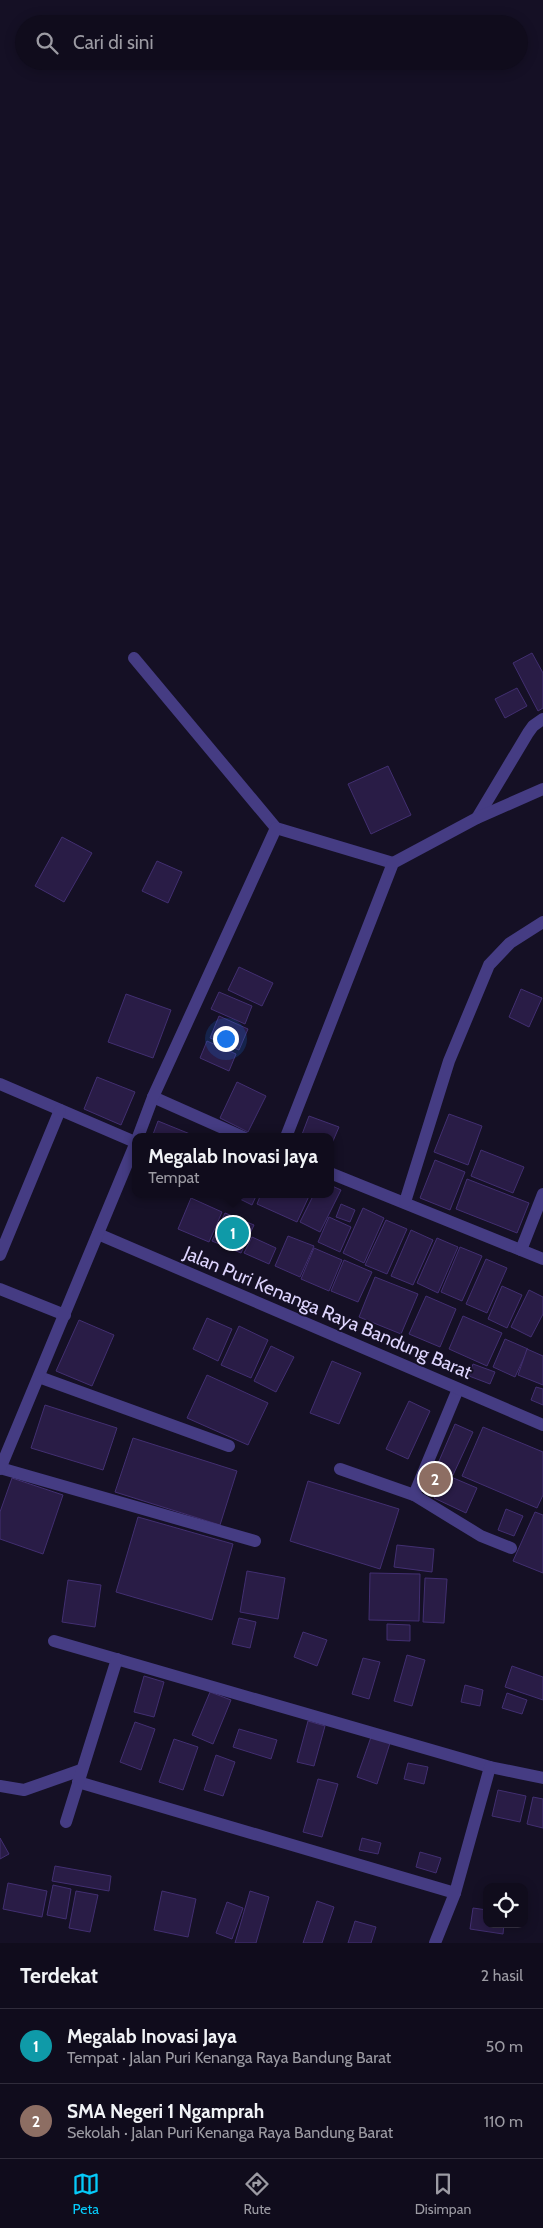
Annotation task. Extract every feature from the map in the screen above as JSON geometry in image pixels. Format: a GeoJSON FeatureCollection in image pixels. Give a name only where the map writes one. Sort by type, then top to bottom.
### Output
{"type":"FeatureCollection","features":[{"type":"Feature","properties":{"kind":"street"},"geometry":{"type":"LineString","coordinates":[[134,658],[276,828],[393,864]]}},
{"type":"Feature","properties":{"kind":"street"},"geometry":{"type":"LineString","coordinates":[[477,818],[528,733],[533,726],[543,719]]}},
{"type":"Feature","properties":{"kind":"street"},"geometry":{"type":"LineString","coordinates":[[288,1133],[393,864],[477,818],[543,789]]}},
{"type":"Feature","properties":{"kind":"street"},"geometry":{"type":"LineString","coordinates":[[140,1133],[153,1097],[276,828]]}},
{"type":"Feature","properties":{"kind":"street"},"geometry":{"type":"LineString","coordinates":[[405,1202],[449,1061],[488,965],[510,942],[543,922]]}},
{"type":"Feature","properties":{"kind":"street"},"geometry":{"type":"LineString","coordinates":[[0,1084],[132,1141]]}},
{"type":"Feature","properties":{"kind":"street"},"geometry":{"type":"LineString","coordinates":[[153,1097],[235,1133]]}},
{"type":"Feature","properties":{"kind":"street"},"geometry":{"type":"LineString","coordinates":[[0,1255],[60,1110]]}},
{"type":"Feature","properties":{"kind":"street"},"geometry":{"type":"LineString","coordinates":[[132,1149],[0,1469],[255,1541]]}},
{"type":"Feature","properties":{"kind":"street"},"geometry":{"type":"LineString","coordinates":[[334,1174],[543,1259]]}},
{"type":"Feature","properties":{"kind":"street"},"geometry":{"type":"LineString","coordinates":[[521,1250],[543,1194]]}},
{"type":"Feature","properties":{"kind":"street","name":"Jalan Puri Kenanga Raya Bandung Barat"},"geometry":{"type":"LineString","coordinates":[[98,1234],[543,1425]]}},
{"type":"Feature","properties":{"kind":"street"},"geometry":{"type":"LineString","coordinates":[[0,1289],[65,1315]]}},
{"type":"Feature","properties":{"kind":"street"},"geometry":{"type":"LineString","coordinates":[[39,1377],[230,1446]]}},
{"type":"Feature","properties":{"kind":"street"},"geometry":{"type":"LineString","coordinates":[[414,1495],[458,1389]]}},
{"type":"Feature","properties":{"kind":"street"},"geometry":{"type":"LineString","coordinates":[[340,1469],[414,1495],[482,1536],[511,1548]]}},
{"type":"Feature","properties":{"kind":"street"},"geometry":{"type":"LineString","coordinates":[[54,1641],[490,1767],[543,1778]]}},
{"type":"Feature","properties":{"kind":"street"},"geometry":{"type":"LineString","coordinates":[[66,1822],[117,1659]]}},
{"type":"Feature","properties":{"kind":"street"},"geometry":{"type":"LineString","coordinates":[[435,1943],[455,1893],[490,1767]]}},
{"type":"Feature","properties":{"kind":"street"},"geometry":{"type":"LineString","coordinates":[[0,1786],[24,1790],[80,1776],[455,1893]]}},
{"type":"Feature","properties":{"kind":"building"},"geometry":{"type":"Polygon","coordinates":[[[532,653],[543,673],[543,708],[538,711],[513,663],[532,653]]]}},
{"type":"Feature","properties":{"kind":"building"},"geometry":{"type":"Polygon","coordinates":[[[517,688],[527,706],[505,718],[495,699],[517,688]]]}},
{"type":"Feature","properties":{"kind":"building"},"geometry":{"type":"Polygon","coordinates":[[[388,766],[411,815],[371,834],[348,784],[388,766]]]}},
{"type":"Feature","properties":{"kind":"building"},"geometry":{"type":"Polygon","coordinates":[[[62,837],[92,853],[64,902],[35,886],[62,837]]]}},
{"type":"Feature","properties":{"kind":"building"},"geometry":{"type":"Polygon","coordinates":[[[157,861],[182,872],[168,903],[142,891],[157,861]]]}},
{"type":"Feature","properties":{"kind":"building"},"geometry":{"type":"Polygon","coordinates":[[[239,967],[273,983],[262,1006],[228,990],[239,967]]]}},
{"type":"Feature","properties":{"kind":"building"},"geometry":{"type":"Polygon","coordinates":[[[521,989],[542,998],[529,1027],[509,1017],[521,989]]]}},
{"type":"Feature","properties":{"kind":"building"},"geometry":{"type":"Polygon","coordinates":[[[219,992],[252,1006],[245,1024],[211,1009],[219,992]]]}},
{"type":"Feature","properties":{"kind":"building"},"geometry":{"type":"Polygon","coordinates":[[[126,994],[171,1010],[153,1058],[108,1042],[126,994]]]}},
{"type":"Feature","properties":{"kind":"building"},"geometry":{"type":"Polygon","coordinates":[[[219,1016],[248,1029],[239,1050],[210,1038],[219,1016]]]}},
{"type":"Feature","properties":{"kind":"building"},"geometry":{"type":"Polygon","coordinates":[[[207,1041],[236,1054],[229,1071],[200,1058],[207,1041]]]}},
{"type":"Feature","properties":{"kind":"building"},"geometry":{"type":"Polygon","coordinates":[[[97,1077],[135,1092],[121,1125],[84,1109],[97,1077]]]}},
{"type":"Feature","properties":{"kind":"building"},"geometry":{"type":"Polygon","coordinates":[[[237,1082],[266,1096],[248,1132],[220,1118],[237,1082]]]}},
{"type":"Feature","properties":{"kind":"building"},"geometry":{"type":"Polygon","coordinates":[[[449,1114],[482,1126],[468,1165],[434,1152],[449,1114]]]}},
{"type":"Feature","properties":{"kind":"building"},"geometry":{"type":"Polygon","coordinates":[[[309,1116],[339,1127],[334,1139],[334,1133],[303,1133],[309,1116]]]}},
{"type":"Feature","properties":{"kind":"building"},"geometry":{"type":"Polygon","coordinates":[[[158,1121],[188,1133],[154,1133],[158,1121]]]}},
{"type":"Feature","properties":{"kind":"building"},"geometry":{"type":"Polygon","coordinates":[[[481,1150],[524,1167],[513,1193],[471,1176],[481,1150]]]}},
{"type":"Feature","properties":{"kind":"building"},"geometry":{"type":"Polygon","coordinates":[[[435,1160],[465,1172],[450,1210],[420,1198],[435,1160]]]}},
{"type":"Feature","properties":{"kind":"building"},"geometry":{"type":"Polygon","coordinates":[[[467,1179],[529,1203],[517,1233],[456,1209],[467,1179]]]}},
{"type":"Feature","properties":{"kind":"building"},"geometry":{"type":"Polygon","coordinates":[[[334,1187],[341,1190],[320,1232],[300,1222],[312,1198],[334,1198],[334,1187]]]}},
{"type":"Feature","properties":{"kind":"building"},"geometry":{"type":"Polygon","coordinates":[[[191,1198],[222,1212],[209,1242],[178,1229],[191,1198]]]}},
{"type":"Feature","properties":{"kind":"building"},"geometry":{"type":"Polygon","coordinates":[[[238,1198],[255,1198],[252,1205],[238,1198]]]}},
{"type":"Feature","properties":{"kind":"building"},"geometry":{"type":"Polygon","coordinates":[[[259,1198],[308,1198],[297,1222],[257,1204],[259,1198]]]}},
{"type":"Feature","properties":{"kind":"building"},"geometry":{"type":"Polygon","coordinates":[[[341,1204],[355,1210],[350,1222],[336,1217],[341,1204]]]}},
{"type":"Feature","properties":{"kind":"building"},"geometry":{"type":"Polygon","coordinates":[[[363,1208],[384,1218],[364,1263],[343,1253],[363,1208]]]}},
{"type":"Feature","properties":{"kind":"building"},"geometry":{"type":"Polygon","coordinates":[[[225,1213],[254,1225],[241,1253],[212,1241],[225,1213]]]}},
{"type":"Feature","properties":{"kind":"building"},"geometry":{"type":"Polygon","coordinates":[[[329,1217],[351,1227],[340,1252],[318,1242],[329,1217]]]}},
{"type":"Feature","properties":{"kind":"building"},"geometry":{"type":"Polygon","coordinates":[[[386,1220],[407,1229],[387,1274],[365,1265],[386,1220]]]}},
{"type":"Feature","properties":{"kind":"building"},"geometry":{"type":"Polygon","coordinates":[[[411,1230],[433,1240],[413,1285],[391,1276],[411,1230]]]}},
{"type":"Feature","properties":{"kind":"building"},"geometry":{"type":"Polygon","coordinates":[[[288,1236],[314,1246],[300,1277],[275,1266],[288,1236]]]}},
{"type":"Feature","properties":{"kind":"building"},"geometry":{"type":"Polygon","coordinates":[[[252,1237],[276,1248],[269,1264],[244,1253],[252,1237]]]}},
{"type":"Feature","properties":{"kind":"building"},"geometry":{"type":"Polygon","coordinates":[[[437,1238],[458,1247],[438,1293],[417,1283],[437,1238]]]}},
{"type":"Feature","properties":{"kind":"building"},"geometry":{"type":"Polygon","coordinates":[[[460,1247],[482,1256],[462,1301],[441,1292],[460,1247]]]}},
{"type":"Feature","properties":{"kind":"building"},"geometry":{"type":"Polygon","coordinates":[[[314,1248],[342,1260],[329,1291],[301,1279],[314,1248]]]}},
{"type":"Feature","properties":{"kind":"building"},"geometry":{"type":"Polygon","coordinates":[[[486,1259],[507,1268],[487,1313],[466,1304],[486,1259]]]}},
{"type":"Feature","properties":{"kind":"building"},"geometry":{"type":"Polygon","coordinates":[[[344,1260],[372,1272],[358,1302],[331,1291],[344,1260]]]}},
{"type":"Feature","properties":{"kind":"building"},"geometry":{"type":"Polygon","coordinates":[[[375,1277],[418,1294],[401,1334],[359,1317],[375,1277]]]}},
{"type":"Feature","properties":{"kind":"building"},"geometry":{"type":"Polygon","coordinates":[[[502,1286],[522,1295],[507,1328],[488,1319],[502,1286]]]}},
{"type":"Feature","properties":{"kind":"building"},"geometry":{"type":"Polygon","coordinates":[[[529,1290],[543,1297],[543,1314],[531,1337],[511,1327],[529,1290]]]}},
{"type":"Feature","properties":{"kind":"building"},"geometry":{"type":"Polygon","coordinates":[[[426,1296],[456,1309],[440,1347],[409,1334],[426,1296]]]}},
{"type":"Feature","properties":{"kind":"building"},"geometry":{"type":"Polygon","coordinates":[[[463,1316],[502,1333],[487,1366],[449,1349],[463,1316]]]}},
{"type":"Feature","properties":{"kind":"building"},"geometry":{"type":"Polygon","coordinates":[[[207,1318],[232,1329],[218,1361],[193,1349],[207,1318]]]}},
{"type":"Feature","properties":{"kind":"building"},"geometry":{"type":"Polygon","coordinates":[[[79,1320],[114,1335],[92,1386],[56,1371],[79,1320]]]}},
{"type":"Feature","properties":{"kind":"building"},"geometry":{"type":"Polygon","coordinates":[[[239,1326],[268,1340],[251,1378],[221,1365],[239,1326]]]}},
{"type":"Feature","properties":{"kind":"building"},"geometry":{"type":"Polygon","coordinates":[[[505,1339],[528,1349],[515,1377],[493,1367],[505,1339]]]}},
{"type":"Feature","properties":{"kind":"building"},"geometry":{"type":"Polygon","coordinates":[[[271,1346],[294,1357],[276,1392],[254,1381],[271,1346]]]}},
{"type":"Feature","properties":{"kind":"building"},"geometry":{"type":"Polygon","coordinates":[[[527,1349],[543,1356],[543,1385],[518,1375],[527,1349]]]}},
{"type":"Feature","properties":{"kind":"building"},"geometry":{"type":"Polygon","coordinates":[[[332,1361],[361,1373],[339,1424],[310,1413],[332,1361]]]}},
{"type":"Feature","properties":{"kind":"building"},"geometry":{"type":"Polygon","coordinates":[[[473,1364],[495,1372],[490,1384],[469,1376],[473,1364]]]}},
{"type":"Feature","properties":{"kind":"building"},"geometry":{"type":"Polygon","coordinates":[[[207,1375],[268,1403],[248,1445],[187,1418],[207,1375]]]}},
{"type":"Feature","properties":{"kind":"building"},"geometry":{"type":"Polygon","coordinates":[[[536,1387],[543,1389],[543,1405],[531,1400],[536,1387]]]}},
{"type":"Feature","properties":{"kind":"building"},"geometry":{"type":"Polygon","coordinates":[[[409,1401],[430,1411],[408,1459],[386,1449],[409,1401]]]}},
{"type":"Feature","properties":{"kind":"building"},"geometry":{"type":"Polygon","coordinates":[[[45,1405],[117,1428],[103,1470],[31,1448],[45,1405]]]}},
{"type":"Feature","properties":{"kind":"building"},"geometry":{"type":"Polygon","coordinates":[[[455,1424],[473,1432],[453,1475],[436,1468],[455,1424]]]}},
{"type":"Feature","properties":{"kind":"building"},"geometry":{"type":"Polygon","coordinates":[[[483,1427],[543,1452],[543,1495],[537,1508],[462,1476],[483,1427]]]}},
{"type":"Feature","properties":{"kind":"building"},"geometry":{"type":"Polygon","coordinates":[[[133,1438],[237,1471],[220,1525],[115,1492],[133,1438]]]}},
{"type":"Feature","properties":{"kind":"building"},"geometry":{"type":"Polygon","coordinates":[[[444,1474],[477,1488],[466,1513],[434,1498],[444,1474]]]}},
{"type":"Feature","properties":{"kind":"building"},"geometry":{"type":"Polygon","coordinates":[[[12,1478],[63,1495],[43,1554],[0,1539],[0,1512],[12,1478]]]}},
{"type":"Feature","properties":{"kind":"building"},"geometry":{"type":"Polygon","coordinates":[[[308,1481],[399,1509],[380,1569],[290,1541],[308,1481]]]}},
{"type":"Feature","properties":{"kind":"building"},"geometry":{"type":"Polygon","coordinates":[[[506,1509],[523,1516],[514,1536],[498,1530],[506,1509]]]}},
{"type":"Feature","properties":{"kind":"building"},"geometry":{"type":"Polygon","coordinates":[[[535,1512],[543,1515],[543,1573],[513,1561],[535,1512]]]}},
{"type":"Feature","properties":{"kind":"building"},"geometry":{"type":"Polygon","coordinates":[[[138,1517],[233,1544],[212,1620],[116,1592],[138,1517]]]}},
{"type":"Feature","properties":{"kind":"building"},"geometry":{"type":"Polygon","coordinates":[[[397,1545],[434,1549],[432,1572],[394,1567],[397,1545]]]}},
{"type":"Feature","properties":{"kind":"building"},"geometry":{"type":"Polygon","coordinates":[[[247,1571],[285,1578],[278,1619],[240,1612],[247,1571]]]}},
{"type":"Feature","properties":{"kind":"building"},"geometry":{"type":"Polygon","coordinates":[[[370,1573],[420,1574],[419,1621],[369,1620],[370,1573]]]}},
{"type":"Feature","properties":{"kind":"building"},"geometry":{"type":"Polygon","coordinates":[[[425,1578],[447,1579],[444,1623],[423,1622],[425,1578]]]}},
{"type":"Feature","properties":{"kind":"building"},"geometry":{"type":"Polygon","coordinates":[[[68,1580],[101,1585],[95,1627],[62,1622],[68,1580]]]}},
{"type":"Feature","properties":{"kind":"building"},"geometry":{"type":"Polygon","coordinates":[[[239,1618],[256,1622],[250,1648],[232,1644],[239,1618]]]}},
{"type":"Feature","properties":{"kind":"building"},"geometry":{"type":"Polygon","coordinates":[[[387,1624],[410,1625],[410,1641],[387,1640],[387,1624]]]}},
{"type":"Feature","properties":{"kind":"building"},"geometry":{"type":"Polygon","coordinates":[[[303,1632],[327,1640],[317,1666],[294,1657],[303,1632]]]}},
{"type":"Feature","properties":{"kind":"building"},"geometry":{"type":"Polygon","coordinates":[[[407,1655],[425,1660],[412,1706],[394,1701],[407,1655]]]}},
{"type":"Feature","properties":{"kind":"building"},"geometry":{"type":"Polygon","coordinates":[[[363,1658],[380,1662],[369,1699],[352,1694],[363,1658]]]}},
{"type":"Feature","properties":{"kind":"building"},"geometry":{"type":"Polygon","coordinates":[[[512,1666],[543,1677],[543,1700],[505,1687],[512,1666]]]}},
{"type":"Feature","properties":{"kind":"building"},"geometry":{"type":"Polygon","coordinates":[[[144,1676],[164,1682],[154,1717],[134,1712],[144,1676]]]}},
{"type":"Feature","properties":{"kind":"building"},"geometry":{"type":"Polygon","coordinates":[[[465,1685],[483,1690],[480,1706],[461,1702],[465,1685]]]}},
{"type":"Feature","properties":{"kind":"building"},"geometry":{"type":"Polygon","coordinates":[[[210,1692],[231,1700],[213,1744],[192,1735],[210,1692]]]}},
{"type":"Feature","properties":{"kind":"building"},"geometry":{"type":"Polygon","coordinates":[[[507,1693],[527,1700],[522,1714],[502,1708],[507,1693]]]}},
{"type":"Feature","properties":{"kind":"building"},"geometry":{"type":"Polygon","coordinates":[[[308,1721],[325,1726],[314,1766],[297,1762],[308,1721]]]}},
{"type":"Feature","properties":{"kind":"building"},"geometry":{"type":"Polygon","coordinates":[[[135,1722],[155,1729],[141,1770],[120,1762],[135,1722]]]}},
{"type":"Feature","properties":{"kind":"building"},"geometry":{"type":"Polygon","coordinates":[[[239,1729],[277,1740],[271,1759],[233,1747],[239,1729]]]}},
{"type":"Feature","properties":{"kind":"building"},"geometry":{"type":"Polygon","coordinates":[[[371,1737],[390,1743],[377,1784],[357,1777],[371,1737]]]}},
{"type":"Feature","properties":{"kind":"building"},"geometry":{"type":"Polygon","coordinates":[[[174,1739],[198,1747],[183,1790],[159,1782],[174,1739]]]}},
{"type":"Feature","properties":{"kind":"building"},"geometry":{"type":"Polygon","coordinates":[[[216,1755],[235,1762],[223,1796],[204,1790],[216,1755]]]}},
{"type":"Feature","properties":{"kind":"building"},"geometry":{"type":"Polygon","coordinates":[[[408,1763],[428,1767],[424,1784],[404,1779],[408,1763]]]}},
{"type":"Feature","properties":{"kind":"building"},"geometry":{"type":"Polygon","coordinates":[[[318,1779],[338,1784],[322,1837],[303,1832],[318,1779]]]}},
{"type":"Feature","properties":{"kind":"building"},"geometry":{"type":"Polygon","coordinates":[[[498,1790],[526,1796],[520,1822],[492,1816],[498,1790]]]}},
{"type":"Feature","properties":{"kind":"building"},"geometry":{"type":"Polygon","coordinates":[[[533,1797],[543,1799],[543,1828],[527,1824],[533,1797]]]}},
{"type":"Feature","properties":{"kind":"building"},"geometry":{"type":"Polygon","coordinates":[[[0,1838],[9,1854],[0,1859],[0,1838]]]}},
{"type":"Feature","properties":{"kind":"building"},"geometry":{"type":"Polygon","coordinates":[[[362,1838],[381,1843],[378,1854],[359,1850],[362,1838]]]}},
{"type":"Feature","properties":{"kind":"building"},"geometry":{"type":"Polygon","coordinates":[[[420,1852],[441,1858],[436,1873],[416,1867],[420,1852]]]}},
{"type":"Feature","properties":{"kind":"building"},"geometry":{"type":"Polygon","coordinates":[[[55,1866],[111,1876],[109,1891],[52,1881],[55,1866]]]}},
{"type":"Feature","properties":{"kind":"building"},"geometry":{"type":"Polygon","coordinates":[[[8,1883],[47,1891],[42,1917],[3,1909],[8,1883]]]}},
{"type":"Feature","properties":{"kind":"building"},"geometry":{"type":"Polygon","coordinates":[[[53,1885],[71,1889],[66,1919],[47,1915],[53,1885]]]}},
{"type":"Feature","properties":{"kind":"building"},"geometry":{"type":"Polygon","coordinates":[[[76,1891],[98,1895],[90,1932],[69,1928],[76,1891]]]}},
{"type":"Feature","properties":{"kind":"building"},"geometry":{"type":"Polygon","coordinates":[[[162,1891],[196,1899],[188,1937],[154,1930],[162,1891]]]}},
{"type":"Feature","properties":{"kind":"building"},"geometry":{"type":"Polygon","coordinates":[[[250,1891],[269,1897],[256,1943],[235,1943],[250,1891]]]}},
{"type":"Feature","properties":{"kind":"building"},"geometry":{"type":"Polygon","coordinates":[[[317,1901],[334,1907],[322,1943],[303,1943],[317,1901]]]}},
{"type":"Feature","properties":{"kind":"building"},"geometry":{"type":"Polygon","coordinates":[[[227,1902],[243,1908],[232,1939],[216,1933],[227,1902]]]}},
{"type":"Feature","properties":{"kind":"building"},"geometry":{"type":"Polygon","coordinates":[[[473,1908],[483,1909],[483,1928],[504,1928],[503,1934],[470,1929],[473,1908]]]}},
{"type":"Feature","properties":{"kind":"building"},"geometry":{"type":"Polygon","coordinates":[[[355,1921],[376,1927],[371,1943],[348,1943],[355,1921]]]}},
{"type":"Feature","properties":{"kind":"place","name":"Megalab Inovasi Jaya"},"geometry":{"type":"Point","coordinates":[233,1233]}},
{"type":"Feature","properties":{"kind":"place","name":"SMA Negeri 1 Ngamprah"},"geometry":{"type":"Point","coordinates":[435,1479]}}]}
